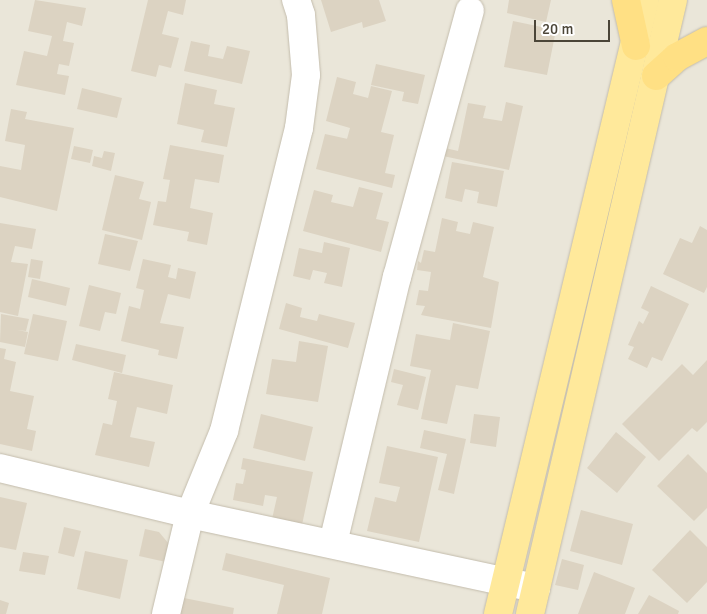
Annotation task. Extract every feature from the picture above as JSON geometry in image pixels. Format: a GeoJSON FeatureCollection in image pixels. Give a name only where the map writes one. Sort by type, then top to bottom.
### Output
{"type":"FeatureCollection","features":[{"type":"Feature","properties":{"kind":"highway"},"geometry":{"type":"LineString","coordinates":[[626,0],[636,46]]}},
{"type":"Feature","properties":{"kind":"highway"},"geometry":{"type":"LineString","coordinates":[[656,76],[677,57],[707,40]]}},
{"type":"Feature","properties":{"kind":"main road"},"geometry":{"type":"LineString","coordinates":[[498,614],[636,46],[645,0]]}},
{"type":"Feature","properties":{"kind":"main road"},"geometry":{"type":"LineString","coordinates":[[530,614],[673,0]]}},
{"type":"Feature","properties":{"kind":"street"},"geometry":{"type":"LineString","coordinates":[[166,614],[190,514],[224,431],[298,128],[306,75],[301,15],[296,0]]}},
{"type":"Feature","properties":{"kind":"street"},"geometry":{"type":"LineString","coordinates":[[334,543],[397,277],[470,11]]}},
{"type":"Feature","properties":{"kind":"street"},"geometry":{"type":"LineString","coordinates":[[0,468],[190,514],[334,543],[536,588]]}},
{"type":"Feature","properties":{"kind":"shaded area"},"geometry":{"type":"Polygon","coordinates":[[[0,0],[707,0],[707,614],[0,614],[0,0]]]}},
{"type":"Feature","properties":{"kind":"building"},"geometry":{"type":"Polygon","coordinates":[[[35,0],[86,8],[82,26],[67,22],[63,41],[74,43],[69,66],[59,64],[57,74],[69,76],[65,95],[16,85],[24,51],[47,56],[52,36],[28,31],[35,0]]]}},
{"type":"Feature","properties":{"kind":"building"},"geometry":{"type":"Polygon","coordinates":[[[148,0],[186,0],[183,15],[168,11],[162,34],[179,38],[171,68],[159,65],[156,77],[131,71],[148,0]]]}},
{"type":"Feature","properties":{"kind":"building"},"geometry":{"type":"Polygon","coordinates":[[[321,0],[379,0],[386,21],[363,28],[362,22],[331,32],[321,0]]]}},
{"type":"Feature","properties":{"kind":"building"},"geometry":{"type":"Polygon","coordinates":[[[509,0],[551,0],[546,22],[507,13],[509,0]]]}},
{"type":"Feature","properties":{"kind":"building"},"geometry":{"type":"Polygon","coordinates":[[[513,21],[556,30],[547,75],[504,67],[513,21]]]}},
{"type":"Feature","properties":{"kind":"building"},"geometry":{"type":"Polygon","coordinates":[[[191,41],[210,45],[208,56],[223,59],[227,46],[250,51],[242,84],[184,71],[191,41]]]}},
{"type":"Feature","properties":{"kind":"building"},"geometry":{"type":"Polygon","coordinates":[[[376,64],[425,75],[418,104],[402,101],[404,92],[371,85],[376,64]]]}},
{"type":"Feature","properties":{"kind":"building"},"geometry":{"type":"Polygon","coordinates":[[[337,77],[356,82],[353,94],[368,98],[371,86],[392,91],[381,132],[394,135],[385,173],[395,175],[392,188],[316,169],[325,134],[347,139],[350,128],[326,121],[337,77]]]}},
{"type":"Feature","properties":{"kind":"building"},"geometry":{"type":"Polygon","coordinates":[[[185,83],[217,90],[214,104],[235,108],[227,147],[201,142],[204,130],[177,124],[185,83]]]}},
{"type":"Feature","properties":{"kind":"building"},"geometry":{"type":"Polygon","coordinates":[[[82,88],[122,98],[117,118],[77,109],[82,88]]]}},
{"type":"Feature","properties":{"kind":"building"},"geometry":{"type":"Polygon","coordinates":[[[506,102],[523,106],[509,170],[443,156],[445,148],[458,151],[468,103],[486,106],[483,118],[502,121],[506,102]]]}},
{"type":"Feature","properties":{"kind":"building"},"geometry":{"type":"Polygon","coordinates":[[[11,109],[27,112],[25,119],[74,128],[57,211],[0,197],[0,166],[21,170],[25,145],[5,141],[11,109]]]}},
{"type":"Feature","properties":{"kind":"building"},"geometry":{"type":"Polygon","coordinates":[[[170,145],[224,155],[219,183],[195,179],[190,208],[213,213],[207,245],[187,241],[189,232],[153,225],[158,201],[166,202],[170,180],[163,179],[170,145]]]}},
{"type":"Feature","properties":{"kind":"building"},"geometry":{"type":"Polygon","coordinates":[[[74,146],[93,150],[90,163],[71,159],[74,146]]]}},
{"type":"Feature","properties":{"kind":"building"},"geometry":{"type":"Polygon","coordinates":[[[104,151],[115,153],[111,171],[92,166],[94,156],[102,158],[104,151]]]}},
{"type":"Feature","properties":{"kind":"building"},"geometry":{"type":"Polygon","coordinates":[[[452,162],[504,171],[497,207],[477,203],[479,192],[465,189],[462,202],[445,198],[452,162]]]}},
{"type":"Feature","properties":{"kind":"building"},"geometry":{"type":"Polygon","coordinates":[[[115,175],[144,182],[139,199],[151,202],[142,240],[102,230],[115,175]]]}},
{"type":"Feature","properties":{"kind":"building"},"geometry":{"type":"Polygon","coordinates":[[[359,187],[383,193],[376,219],[389,222],[381,252],[303,231],[314,190],[333,195],[331,202],[353,207],[359,187]]]}},
{"type":"Feature","properties":{"kind":"building"},"geometry":{"type":"Polygon","coordinates":[[[442,218],[458,222],[456,231],[470,234],[473,222],[494,227],[483,277],[499,282],[491,328],[421,315],[425,306],[416,305],[419,290],[428,291],[431,272],[417,270],[418,261],[421,263],[424,250],[435,252],[442,218]]]}},
{"type":"Feature","properties":{"kind":"building"},"geometry":{"type":"Polygon","coordinates":[[[0,223],[36,229],[32,249],[15,246],[11,262],[28,264],[18,316],[0,312],[0,223]]]}},
{"type":"Feature","properties":{"kind":"building"},"geometry":{"type":"Polygon","coordinates":[[[700,226],[707,230],[707,287],[704,293],[663,274],[680,238],[692,243],[700,226]]]}},
{"type":"Feature","properties":{"kind":"building"},"geometry":{"type":"Polygon","coordinates":[[[105,234],[138,241],[130,271],[98,264],[105,234]]]}},
{"type":"Feature","properties":{"kind":"building"},"geometry":{"type":"Polygon","coordinates":[[[324,242],[350,248],[342,287],[324,283],[327,273],[313,270],[310,280],[293,276],[299,248],[322,253],[324,242]]]}},
{"type":"Feature","properties":{"kind":"building"},"geometry":{"type":"Polygon","coordinates":[[[31,259],[43,261],[40,279],[28,277],[31,259]]]}},
{"type":"Feature","properties":{"kind":"building"},"geometry":{"type":"Polygon","coordinates":[[[143,259],[171,265],[168,277],[176,279],[178,268],[196,272],[190,299],[168,294],[160,323],[184,327],[177,359],[158,355],[159,350],[121,341],[129,306],[140,309],[144,290],[136,288],[143,259]]]}},
{"type":"Feature","properties":{"kind":"building"},"geometry":{"type":"Polygon","coordinates":[[[32,279],[70,288],[66,306],[28,297],[32,279]]]}},
{"type":"Feature","properties":{"kind":"building"},"geometry":{"type":"Polygon","coordinates":[[[89,285],[121,293],[116,314],[105,312],[100,331],[79,326],[89,285]]]}},
{"type":"Feature","properties":{"kind":"building"},"geometry":{"type":"Polygon","coordinates":[[[651,286],[689,304],[662,361],[652,357],[647,368],[628,359],[634,347],[628,345],[639,321],[643,324],[649,312],[641,308],[651,286]]]}},
{"type":"Feature","properties":{"kind":"building"},"geometry":{"type":"Polygon","coordinates":[[[286,303],[302,308],[300,317],[317,321],[319,314],[355,323],[348,348],[279,329],[286,303]]]}},
{"type":"Feature","properties":{"kind":"building"},"geometry":{"type":"Polygon","coordinates":[[[1,314],[29,319],[26,331],[17,330],[28,332],[25,347],[0,342],[1,314]]]}},
{"type":"Feature","properties":{"kind":"building"},"geometry":{"type":"Polygon","coordinates":[[[33,314],[67,321],[58,361],[24,354],[33,314]]]}},
{"type":"Feature","properties":{"kind":"building"},"geometry":{"type":"Polygon","coordinates":[[[453,323],[490,331],[478,389],[456,385],[447,424],[421,419],[431,370],[410,366],[416,334],[450,340],[453,323]]]}},
{"type":"Feature","properties":{"kind":"building"},"geometry":{"type":"Polygon","coordinates":[[[299,341],[328,346],[318,402],[266,394],[272,359],[296,362],[299,341]]]}},
{"type":"Feature","properties":{"kind":"building"},"geometry":{"type":"Polygon","coordinates":[[[76,344],[126,355],[122,373],[72,360],[76,344]]]}},
{"type":"Feature","properties":{"kind":"building"},"geometry":{"type":"Polygon","coordinates":[[[0,348],[6,349],[4,359],[16,362],[10,391],[34,396],[27,429],[36,431],[32,451],[0,444],[0,348]]]}},
{"type":"Feature","properties":{"kind":"building"},"geometry":{"type":"Polygon","coordinates":[[[707,360],[707,422],[697,432],[692,428],[659,461],[622,424],[682,364],[693,375],[707,360]]]}},
{"type":"Feature","properties":{"kind":"building"},"geometry":{"type":"Polygon","coordinates":[[[394,369],[426,377],[418,410],[397,405],[403,385],[391,382],[394,369]]]}},
{"type":"Feature","properties":{"kind":"building"},"geometry":{"type":"Polygon","coordinates":[[[114,372],[173,385],[167,414],[137,407],[130,437],[155,442],[149,467],[95,455],[103,423],[112,425],[117,401],[108,399],[114,372]]]}},
{"type":"Feature","properties":{"kind":"building"},"geometry":{"type":"Polygon","coordinates":[[[261,414],[313,427],[305,461],[253,448],[261,414]]]}},
{"type":"Feature","properties":{"kind":"building"},"geometry":{"type":"Polygon","coordinates":[[[474,414],[500,417],[496,447],[470,443],[474,414]]]}},
{"type":"Feature","properties":{"kind":"building"},"geometry":{"type":"Polygon","coordinates":[[[424,430],[466,439],[454,494],[438,490],[447,454],[420,448],[424,430]]]}},
{"type":"Feature","properties":{"kind":"building"},"geometry":{"type":"Polygon","coordinates":[[[616,432],[646,457],[617,493],[587,468],[616,432]]]}},
{"type":"Feature","properties":{"kind":"building"},"geometry":{"type":"Polygon","coordinates":[[[387,446],[438,457],[419,542],[367,531],[375,497],[396,502],[400,487],[379,483],[387,446]]]}},
{"type":"Feature","properties":{"kind":"building"},"geometry":{"type":"Polygon","coordinates":[[[688,454],[707,473],[707,508],[694,521],[657,486],[688,454]]]}},
{"type":"Feature","properties":{"kind":"building"},"geometry":{"type":"Polygon","coordinates":[[[243,458],[313,472],[302,525],[272,519],[277,497],[265,495],[263,506],[233,500],[236,483],[243,484],[246,470],[241,469],[243,458]]]}},
{"type":"Feature","properties":{"kind":"building"},"geometry":{"type":"Polygon","coordinates":[[[0,497],[27,503],[16,550],[0,547],[0,497]]]}},
{"type":"Feature","properties":{"kind":"building"},"geometry":{"type":"Polygon","coordinates":[[[581,510],[633,524],[622,565],[570,551],[581,510]]]}},
{"type":"Feature","properties":{"kind":"building"},"geometry":{"type":"Polygon","coordinates":[[[64,527],[81,531],[74,557],[58,553],[64,527]]]}},
{"type":"Feature","properties":{"kind":"building"},"geometry":{"type":"Polygon","coordinates":[[[145,529],[159,532],[169,544],[166,562],[139,556],[145,529]]]}},
{"type":"Feature","properties":{"kind":"building"},"geometry":{"type":"Polygon","coordinates":[[[690,530],[707,547],[707,582],[687,603],[652,570],[690,530]]]}},
{"type":"Feature","properties":{"kind":"building"},"geometry":{"type":"Polygon","coordinates":[[[85,551],[128,560],[120,599],[77,589],[85,551]]]}},
{"type":"Feature","properties":{"kind":"building"},"geometry":{"type":"Polygon","coordinates":[[[23,552],[49,556],[45,575],[19,571],[23,552]]]}},
{"type":"Feature","properties":{"kind":"building"},"geometry":{"type":"Polygon","coordinates":[[[226,553],[330,578],[322,614],[277,614],[284,585],[222,570],[226,553]]]}},
{"type":"Feature","properties":{"kind":"building"},"geometry":{"type":"Polygon","coordinates":[[[562,559],[584,565],[578,590],[555,585],[562,559]]]}},
{"type":"Feature","properties":{"kind":"building"},"geometry":{"type":"Polygon","coordinates":[[[594,572],[635,588],[625,614],[578,614],[594,572]]]}},
{"type":"Feature","properties":{"kind":"building"},"geometry":{"type":"Polygon","coordinates":[[[649,595],[679,611],[678,614],[638,614],[649,595]]]}},
{"type":"Feature","properties":{"kind":"building"},"geometry":{"type":"Polygon","coordinates":[[[179,597],[234,608],[233,614],[175,614],[179,597]]]}},
{"type":"Feature","properties":{"kind":"building"},"geometry":{"type":"Polygon","coordinates":[[[0,600],[9,603],[6,614],[0,614],[0,600]]]}}]}
